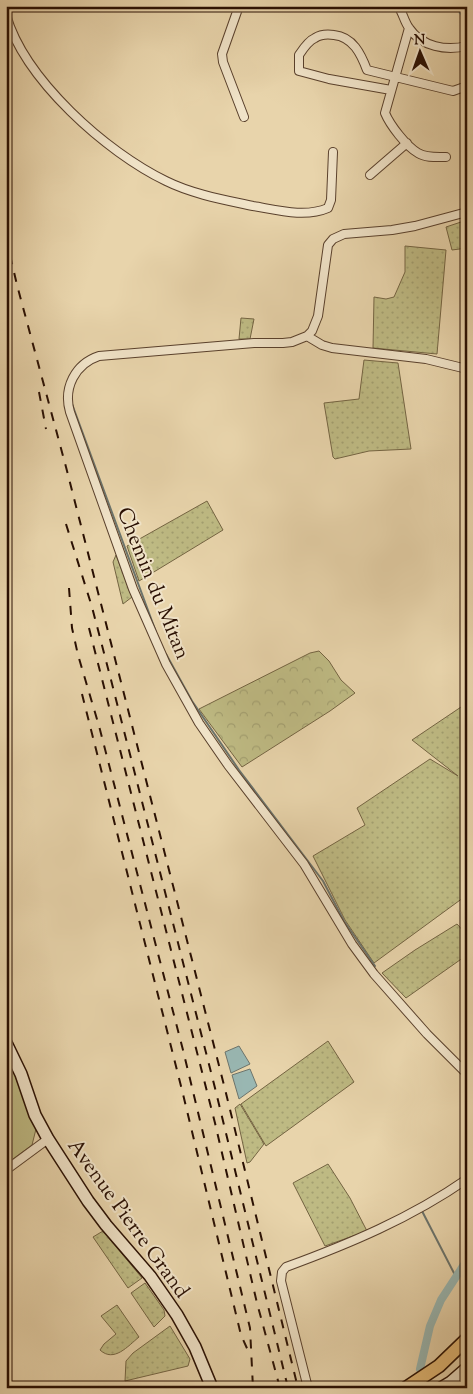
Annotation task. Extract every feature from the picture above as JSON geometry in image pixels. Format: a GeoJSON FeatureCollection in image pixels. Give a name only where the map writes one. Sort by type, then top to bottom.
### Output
{"type":"FeatureCollection","features":[{"type":"Feature","properties":{"kind":"main road"},"geometry":{"type":"LineString","coordinates":[[406,1388],[438,1366],[467,1339]]}},
{"type":"Feature","properties":{"kind":"street"},"geometry":{"type":"LineString","coordinates":[[239,6],[222,54],[223,62],[244,117]]}},
{"type":"Feature","properties":{"kind":"street"},"geometry":{"type":"LineString","coordinates":[[398,6],[409,28],[418,38],[428,44],[449,49],[467,46]]}},
{"type":"Feature","properties":{"kind":"street"},"geometry":{"type":"LineString","coordinates":[[6,15],[23,51],[42,80],[86,126],[113,149],[166,181],[211,196],[281,211],[310,213],[328,208],[331,200],[333,152]]}},
{"type":"Feature","properties":{"kind":"street"},"geometry":{"type":"LineString","coordinates":[[409,28],[385,113],[389,122],[419,154],[433,158],[446,156]]}},
{"type":"Feature","properties":{"kind":"street"},"geometry":{"type":"LineString","coordinates":[[391,90],[329,80],[299,71],[299,55],[314,38],[325,34],[338,35],[352,42],[357,48],[367,70],[453,91],[467,86]]}},
{"type":"Feature","properties":{"kind":"street"},"geometry":{"type":"LineString","coordinates":[[370,175],[407,143]]}},
{"type":"Feature","properties":{"kind":"street"},"geometry":{"type":"LineString","coordinates":[[467,212],[415,226],[344,234],[333,238],[328,245],[318,316],[307,336],[322,345],[332,348],[426,359],[467,369]]}},
{"type":"Feature","properties":{"kind":"street","name":"Chemin du Mitan"},"geometry":{"type":"LineString","coordinates":[[307,336],[292,342],[283,343],[254,343],[99,356],[90,359],[76,371],[70,383],[68,405],[133,589],[166,664],[199,723],[234,773],[304,864],[352,944],[374,974],[427,1034],[467,1074]]}},
{"type":"Feature","properties":{"kind":"street","name":"Avenue Pierre Grand"},"geometry":{"type":"LineString","coordinates":[[6,1043],[21,1074],[35,1115],[48,1140],[94,1209],[150,1276],[177,1315],[195,1346],[212,1388]]}},
{"type":"Feature","properties":{"kind":"street"},"geometry":{"type":"LineString","coordinates":[[6,1170],[48,1140]]}},
{"type":"Feature","properties":{"kind":"street"},"geometry":{"type":"LineString","coordinates":[[308,1388],[281,1281],[282,1272],[286,1268],[335,1250],[382,1228],[448,1192],[467,1178]]}},
{"type":"Feature","properties":{"kind":"street"},"geometry":{"type":"LineString","coordinates":[[441,1388],[467,1368]]}},
{"type":"Feature","properties":{"kind":"green space"},"geometry":{"type":"Polygon","coordinates":[[[467,220],[467,248],[452,250],[446,227],[467,220]]]}},
{"type":"Feature","properties":{"kind":"green space"},"geometry":{"type":"Polygon","coordinates":[[[405,246],[446,250],[437,354],[373,348],[374,297],[386,299],[394,297],[405,272],[405,246]]]}},
{"type":"Feature","properties":{"kind":"green space"},"geometry":{"type":"Polygon","coordinates":[[[241,318],[254,319],[250,339],[239,339],[241,318]]]}},
{"type":"Feature","properties":{"kind":"green space"},"geometry":{"type":"Polygon","coordinates":[[[364,360],[398,363],[411,449],[369,451],[335,459],[333,457],[324,403],[359,399],[364,360]]]}},
{"type":"Feature","properties":{"kind":"green space"},"geometry":{"type":"Polygon","coordinates":[[[207,501],[223,530],[139,581],[127,546],[207,501]]]}},
{"type":"Feature","properties":{"kind":"green space"},"geometry":{"type":"Polygon","coordinates":[[[116,555],[132,597],[123,604],[113,562],[116,555]]]}},
{"type":"Feature","properties":{"kind":"green space"},"geometry":{"type":"Polygon","coordinates":[[[319,651],[329,661],[341,680],[355,693],[242,767],[199,709],[310,653],[319,651]]]}},
{"type":"Feature","properties":{"kind":"green space"},"geometry":{"type":"Polygon","coordinates":[[[467,703],[467,780],[461,777],[467,781],[467,895],[374,963],[345,920],[313,856],[365,825],[357,808],[430,759],[458,776],[412,740],[467,703]]]}},
{"type":"Feature","properties":{"kind":"green space"},"geometry":{"type":"Polygon","coordinates":[[[457,924],[467,935],[467,955],[406,998],[382,973],[457,924]]]}},
{"type":"Feature","properties":{"kind":"green space"},"geometry":{"type":"Polygon","coordinates":[[[328,1041],[354,1082],[266,1146],[241,1104],[328,1041]]]}},
{"type":"Feature","properties":{"kind":"green space"},"geometry":{"type":"Polygon","coordinates":[[[6,1053],[36,1129],[32,1145],[6,1164],[6,1053]]]}},
{"type":"Feature","properties":{"kind":"green space"},"geometry":{"type":"Polygon","coordinates":[[[240,1104],[264,1144],[250,1162],[247,1163],[235,1108],[240,1104]]]}},
{"type":"Feature","properties":{"kind":"green space"},"geometry":{"type":"Polygon","coordinates":[[[328,1164],[350,1198],[367,1231],[325,1246],[293,1183],[328,1164]]]}},
{"type":"Feature","properties":{"kind":"green space"},"geometry":{"type":"Polygon","coordinates":[[[103,1231],[142,1278],[128,1288],[93,1237],[103,1231]]]}},
{"type":"Feature","properties":{"kind":"green space"},"geometry":{"type":"Polygon","coordinates":[[[145,1283],[164,1310],[165,1316],[154,1327],[131,1293],[145,1283]]]}},
{"type":"Feature","properties":{"kind":"green space"},"geometry":{"type":"Polygon","coordinates":[[[117,1305],[139,1337],[121,1352],[110,1355],[100,1350],[116,1334],[101,1316],[117,1305]]]}},
{"type":"Feature","properties":{"kind":"green space"},"geometry":{"type":"Polygon","coordinates":[[[170,1326],[190,1359],[188,1366],[125,1381],[126,1361],[133,1353],[170,1326]]]}},
{"type":"Feature","properties":{"kind":"water"},"geometry":{"type":"Polygon","coordinates":[[[239,1046],[250,1064],[231,1073],[225,1052],[239,1046]]]}},
{"type":"Feature","properties":{"kind":"water"},"geometry":{"type":"Polygon","coordinates":[[[250,1069],[257,1086],[239,1099],[232,1075],[250,1069]]]}},
{"type":"Feature","properties":{"kind":"waterway"},"geometry":{"type":"LineString","coordinates":[[460,6],[467,15]]}},
{"type":"Feature","properties":{"kind":"waterway"},"geometry":{"type":"LineString","coordinates":[[72,404],[156,632]]}},
{"type":"Feature","properties":{"kind":"waterway"},"geometry":{"type":"LineString","coordinates":[[166,654],[192,701],[239,770],[323,881],[344,921],[375,966]]}},
{"type":"Feature","properties":{"kind":"waterway"},"geometry":{"type":"LineString","coordinates":[[422,1211],[456,1277]]}},
{"type":"Feature","properties":{"kind":"waterway"},"geometry":{"type":"LineString","coordinates":[[420,1369],[430,1326],[441,1300],[467,1260]]}},
{"type":"Feature","properties":{"kind":"railway"},"geometry":{"type":"LineString","coordinates":[[6,56],[11,64]]}},
{"type":"Feature","properties":{"kind":"railway"},"geometry":{"type":"LineString","coordinates":[[6,238],[225,1089],[298,1388]]}},
{"type":"Feature","properties":{"kind":"railway"},"geometry":{"type":"LineString","coordinates":[[39,392],[46,429]]}},
{"type":"Feature","properties":{"kind":"railway"},"geometry":{"type":"LineString","coordinates":[[66,524],[92,607],[110,676],[215,1088],[288,1388]]}},
{"type":"Feature","properties":{"kind":"railway"},"geometry":{"type":"LineString","coordinates":[[69,588],[72,628],[78,655],[99,726],[183,1050],[250,1328],[253,1388]]}},
{"type":"Feature","properties":{"kind":"railway"},"geometry":{"type":"LineString","coordinates":[[89,628],[215,1123],[257,1303],[280,1388]]}},
{"type":"Feature","properties":{"kind":"railway"},"geometry":{"type":"LineString","coordinates":[[82,694],[183,1094],[241,1335],[250,1355]]}}]}
